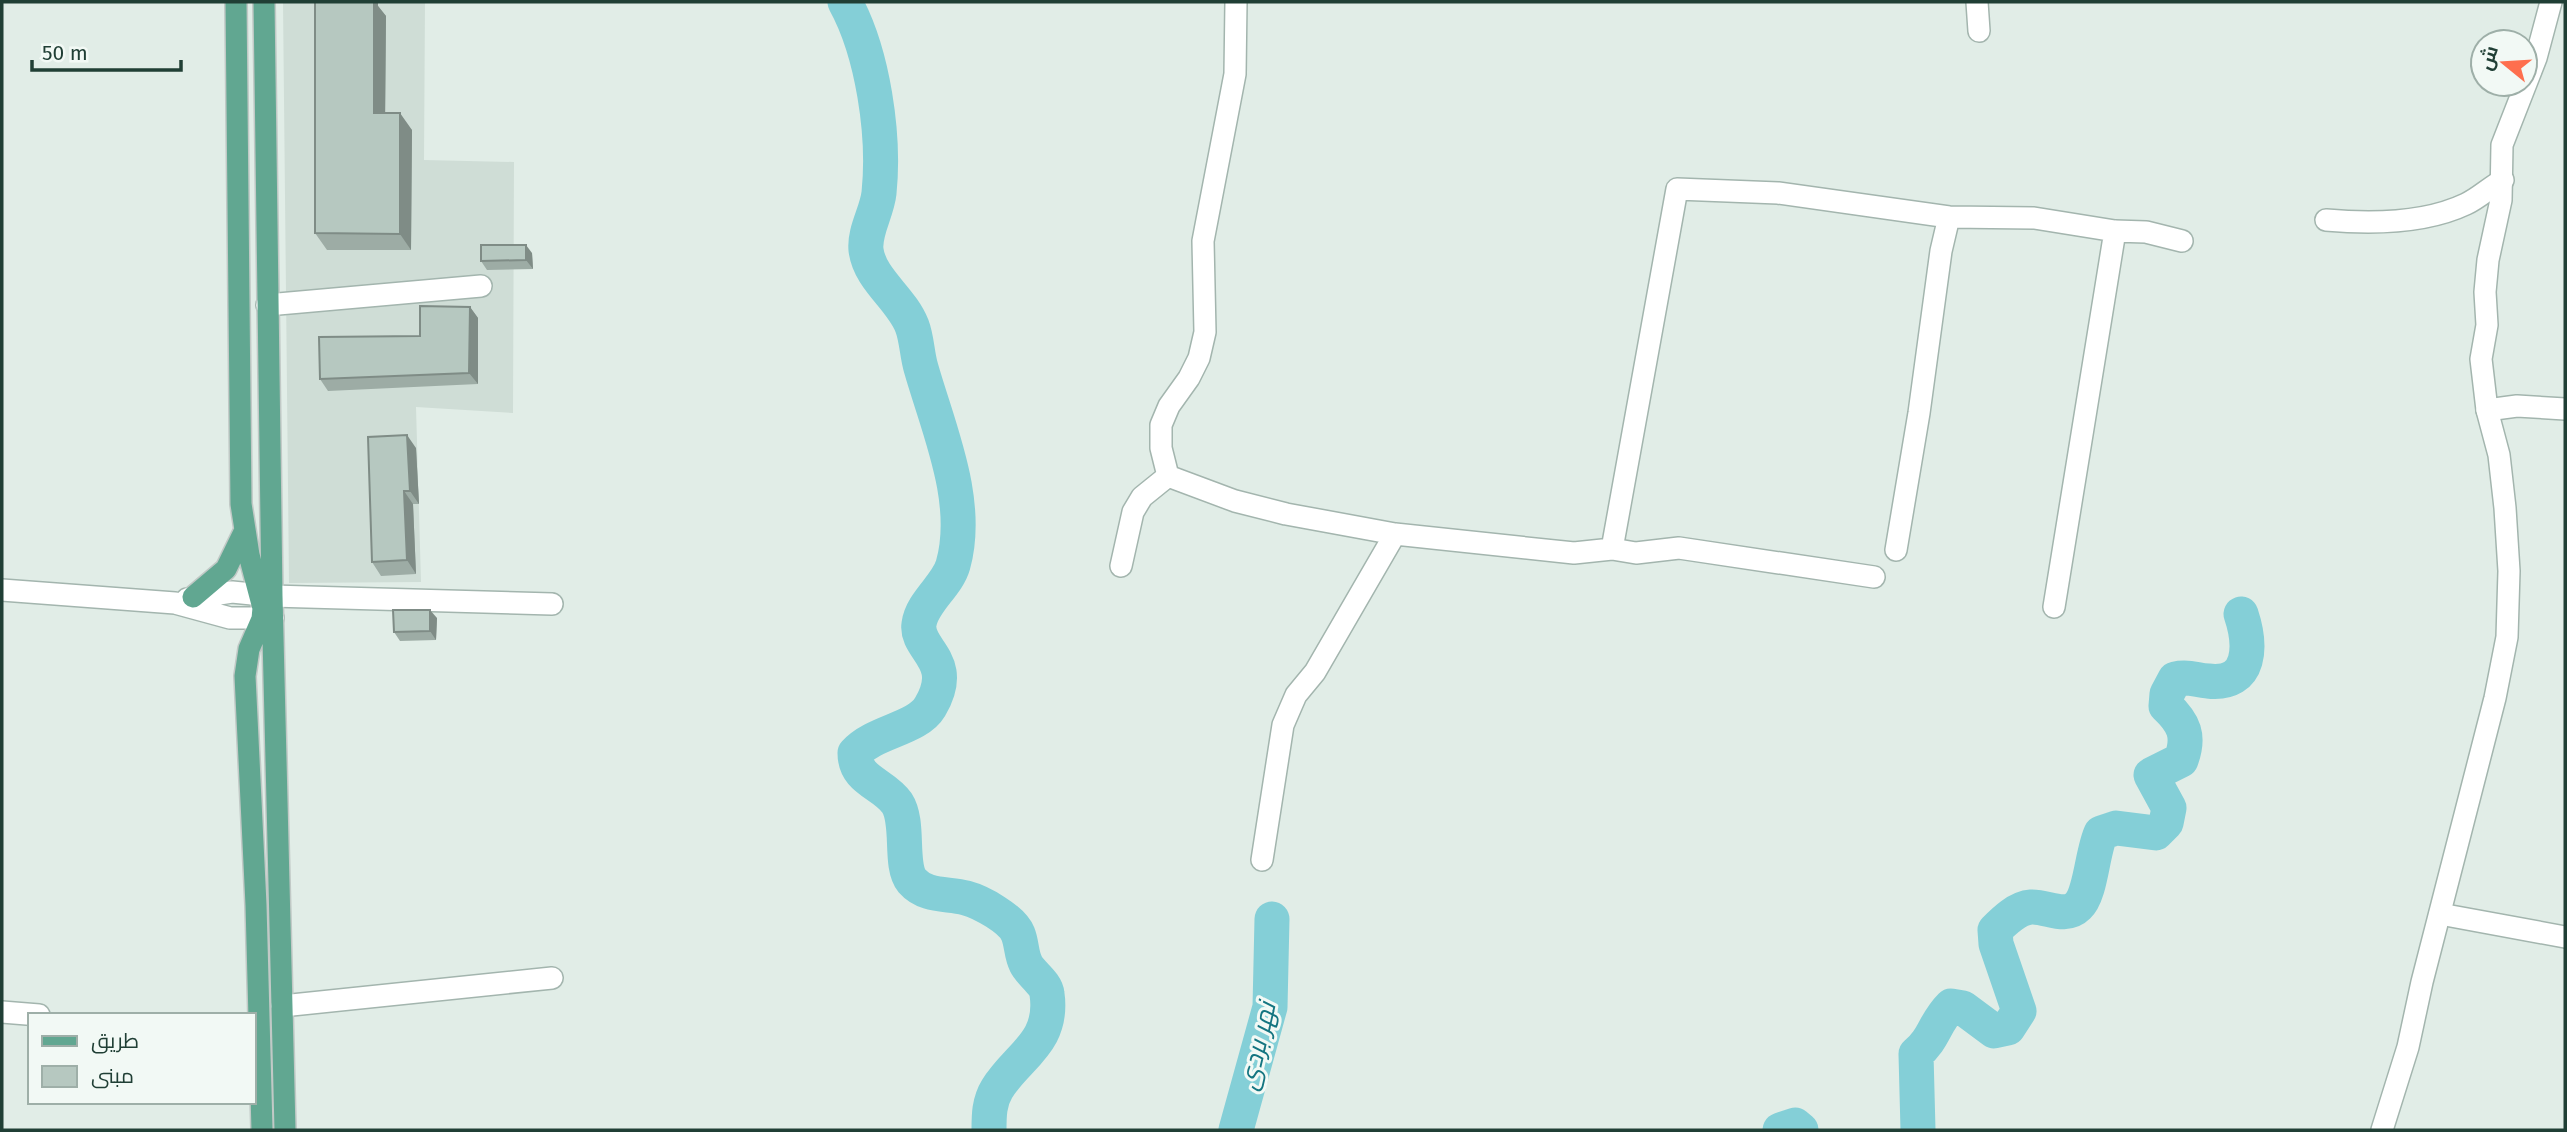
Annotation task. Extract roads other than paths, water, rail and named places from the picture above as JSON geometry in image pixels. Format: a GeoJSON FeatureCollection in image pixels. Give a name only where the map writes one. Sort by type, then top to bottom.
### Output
{"type":"FeatureCollection","features":[{"type":"Feature","properties":{"kind":"main road"},"geometry":{"type":"LineString","coordinates":[[236,2],[242,504],[244,530],[266,594]]}},
{"type":"Feature","properties":{"kind":"main road"},"geometry":{"type":"LineString","coordinates":[[264,2],[266,594],[275,725],[285,1130]]}},
{"type":"Feature","properties":{"kind":"main road"},"geometry":{"type":"LineString","coordinates":[[184,600],[226,569],[244,530]]}},
{"type":"Feature","properties":{"kind":"main road"},"geometry":{"type":"LineString","coordinates":[[262,1130],[246,663],[267,619]]}},
{"type":"Feature","properties":{"kind":"main road"},"geometry":{"type":"LineString","coordinates":[[247,726],[275,725]]}},
{"type":"Feature","properties":{"kind":"street"},"geometry":{"type":"LineString","coordinates":[[1168,476],[1161,448],[1161,425],[1169,406],[1194,368],[1205,332],[1203,241],[1235,74],[1236,2]]}},
{"type":"Feature","properties":{"kind":"street"},"geometry":{"type":"LineString","coordinates":[[1977,2],[1979,31]]}},
{"type":"Feature","properties":{"kind":"street"},"geometry":{"type":"LineString","coordinates":[[2382,1130],[2408,1047],[2495,698],[2507,637],[2510,581],[2505,508],[2500,455],[2487,410],[2481,359],[2487,326],[2486,292],[2503,180],[2502,145],[2536,58],[2551,2]]}},
{"type":"Feature","properties":{"kind":"street"},"geometry":{"type":"LineString","coordinates":[[2326,220],[2358,223],[2438,213],[2468,203],[2503,180]]}},
{"type":"Feature","properties":{"kind":"street"},"geometry":{"type":"LineString","coordinates":[[1612,549],[1676,189],[1790,194],[1949,217],[2034,218],[2115,231],[2147,232],[2182,241]]}},
{"type":"Feature","properties":{"kind":"street"},"geometry":{"type":"LineString","coordinates":[[1896,550],[1919,413],[1941,251],[1949,217]]}},
{"type":"Feature","properties":{"kind":"street"},"geometry":{"type":"LineString","coordinates":[[2054,607],[2115,231]]}},
{"type":"Feature","properties":{"kind":"street"},"geometry":{"type":"LineString","coordinates":[[267,305],[481,286]]}},
{"type":"Feature","properties":{"kind":"street"},"geometry":{"type":"LineString","coordinates":[[2487,410],[2517,406],[2565,409]]}},
{"type":"Feature","properties":{"kind":"street"},"geometry":{"type":"LineString","coordinates":[[1168,476],[1235,500],[1286,514],[1395,534],[1574,552],[1612,549],[1636,553],[1679,548],[1874,577]]}},
{"type":"Feature","properties":{"kind":"street"},"geometry":{"type":"LineString","coordinates":[[1121,566],[1133,512],[1142,497],[1168,476]]}},
{"type":"Feature","properties":{"kind":"street"},"geometry":{"type":"LineString","coordinates":[[1262,860],[1283,725],[1296,695],[1315,672],[1395,534]]}},
{"type":"Feature","properties":{"kind":"street"},"geometry":{"type":"LineString","coordinates":[[2,590],[184,600],[232,592],[552,604]]}},
{"type":"Feature","properties":{"kind":"street"},"geometry":{"type":"LineString","coordinates":[[184,600],[211,615],[267,619]]}},
{"type":"Feature","properties":{"kind":"street"},"geometry":{"type":"LineString","coordinates":[[2440,914],[2565,937]]}},
{"type":"Feature","properties":{"kind":"street"},"geometry":{"type":"LineString","coordinates":[[282,1006],[552,978]]}},
{"type":"Feature","properties":{"kind":"street"},"geometry":{"type":"LineString","coordinates":[[2,1012],[28,1014]]}},
{"type":"Feature","properties":{"kind":"waterway"},"geometry":{"type":"LineString","coordinates":[[845,2],[855,22],[870,70],[878,121],[879,193],[867,236],[866,250],[873,271],[912,326],[921,368],[950,465],[958,516],[953,565],[946,580],[925,608],[919,624],[919,633],[938,667],[940,678],[937,691],[924,714],[863,746],[855,753],[856,762],[865,776],[891,796],[901,811],[906,865],[912,881],[930,892],[972,900],[1003,917],[1015,928],[1026,964],[1046,990],[1048,1011],[1045,1025],[1032,1048],[1005,1077],[994,1094],[989,1130]]}},
{"type":"Feature","properties":{"kind":"waterway"},"geometry":{"type":"LineString","coordinates":[[1918,1130],[1916,1054],[1927,1042],[1945,1012],[1951,1006],[1963,1008],[1994,1031],[2008,1028],[2019,1011],[1996,944],[1995,930],[2011,916],[2026,908],[2067,912],[2078,906],[2089,883],[2101,833],[2116,828],[2156,833],[2166,823],[2169,808],[2151,775],[2181,760],[2185,744],[2184,730],[2166,706],[2167,694],[2175,679],[2223,681],[2234,677],[2241,670],[2247,650],[2241,614]]}},
{"type":"Feature","properties":{"kind":"waterway","name":"نهر بردى"},"geometry":{"type":"LineString","coordinates":[[1236,1130],[1270,1007],[1272,919]]}},
{"type":"Feature","properties":{"kind":"waterway"},"geometry":{"type":"LineString","coordinates":[[1780,1130],[1795,1125],[1801,1130]]}}]}
